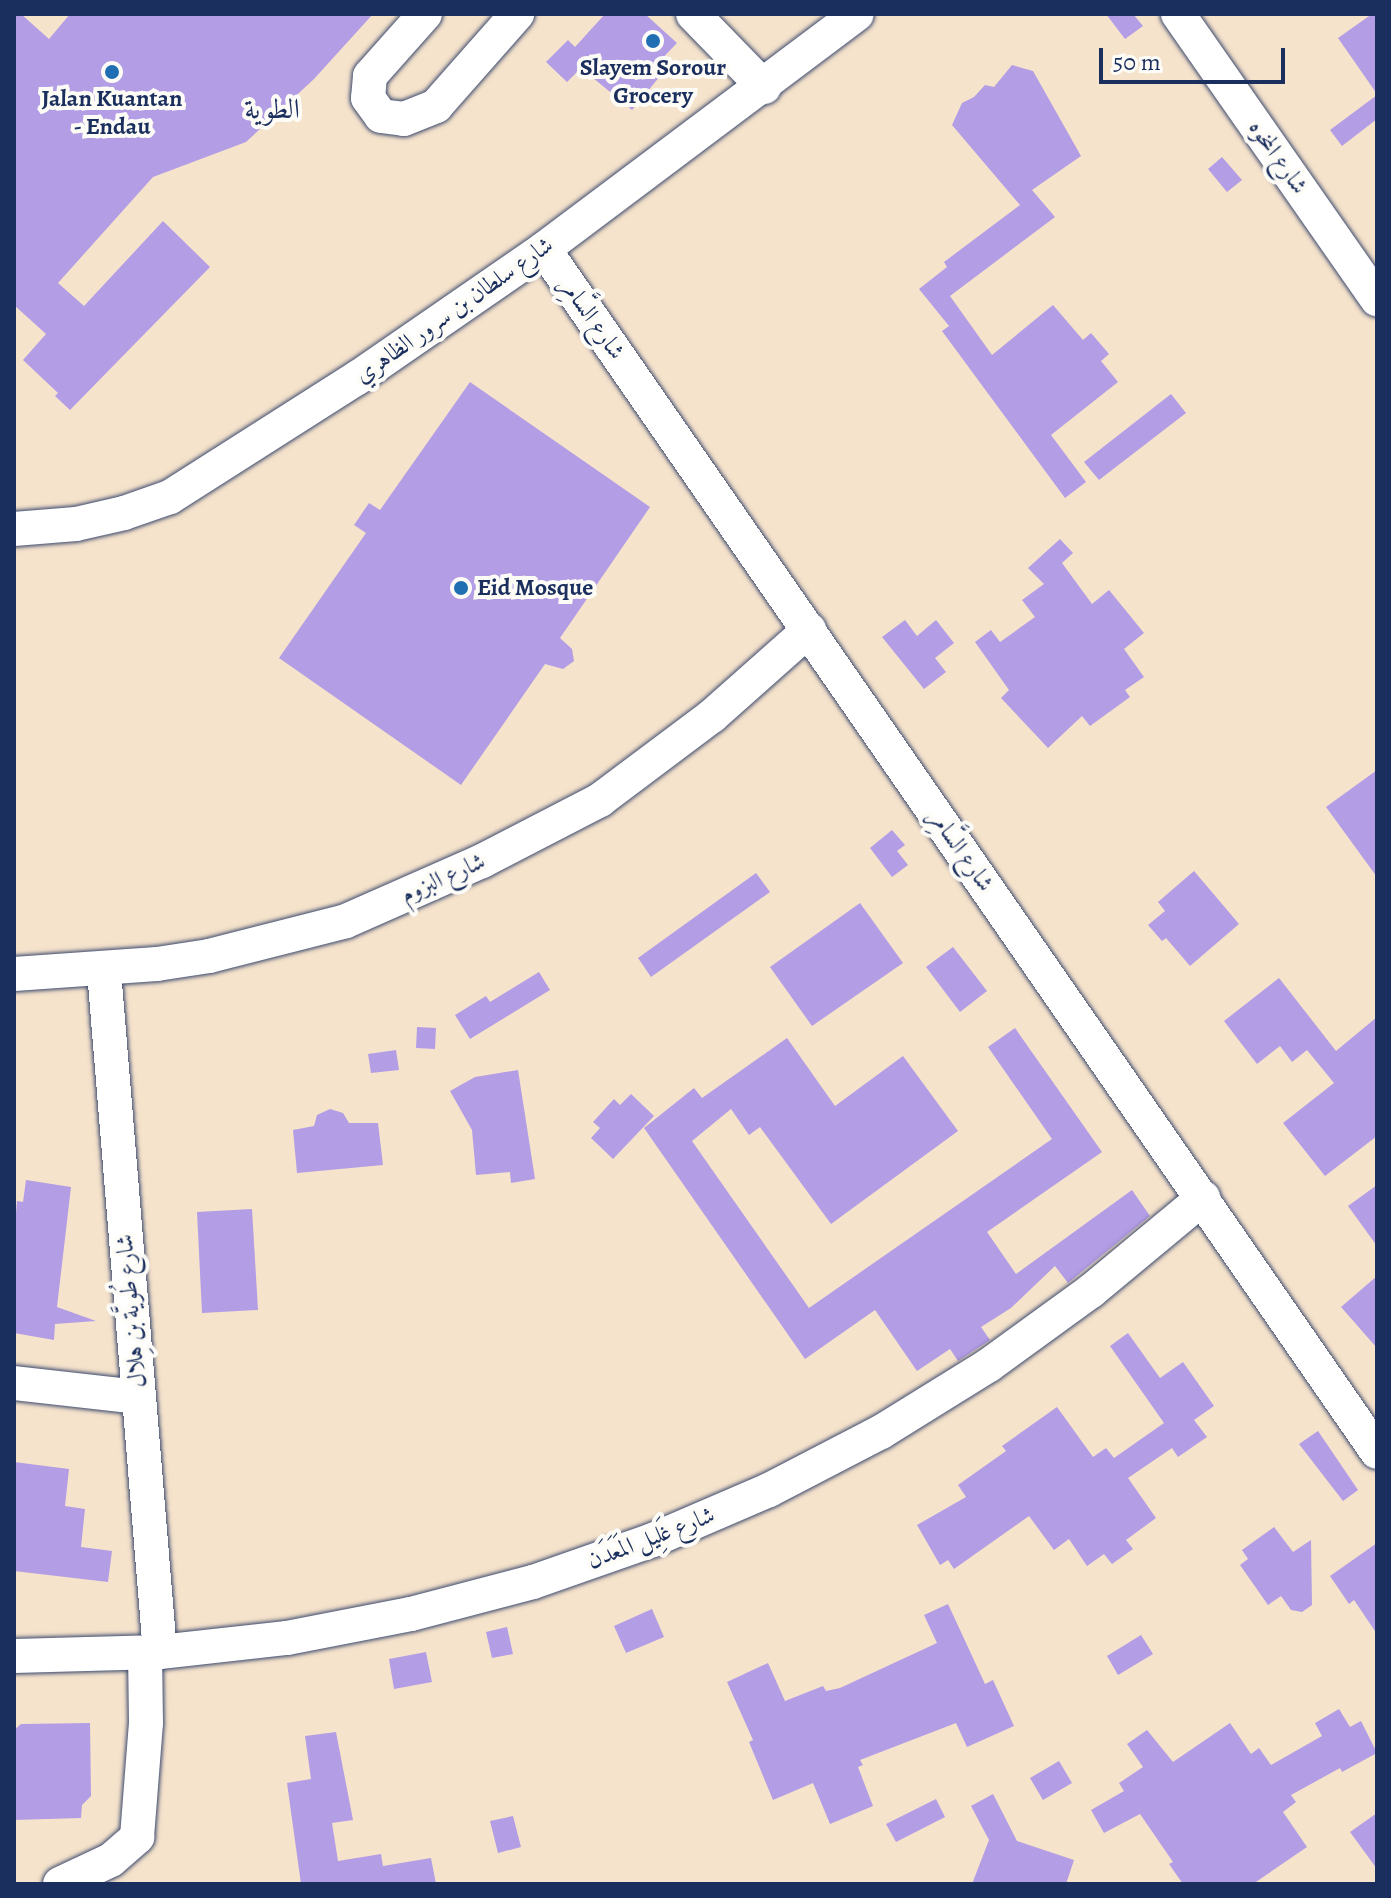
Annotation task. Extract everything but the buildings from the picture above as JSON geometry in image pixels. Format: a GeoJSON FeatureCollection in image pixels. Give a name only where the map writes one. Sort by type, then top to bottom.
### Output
{"type":"FeatureCollection","features":[{"type":"Feature","properties":{"kind":"street"},"geometry":{"type":"LineString","coordinates":[[425,14],[370,76],[368,98],[381,116],[404,119],[436,106],[517,14]]}},
{"type":"Feature","properties":{"kind":"street"},"geometry":{"type":"LineString","coordinates":[[693,14],[764,87]]}},
{"type":"Feature","properties":{"kind":"street","name":"شارع سلطان بن سرور الظاهري"},"geometry":{"type":"LineString","coordinates":[[14,529],[76,524],[124,513],[170,497],[357,378],[544,249],[764,87],[857,14]]}},
{"type":"Feature","properties":{"kind":"street","name":"شارع المخوه"},"geometry":{"type":"LineString","coordinates":[[1178,14],[1377,299]]}},
{"type":"Feature","properties":{"kind":"street","name":"شارع السَّامِر"},"geometry":{"type":"LineString","coordinates":[[544,249],[1377,1452]]}},
{"type":"Feature","properties":{"kind":"street","name":"شارع البزوم"},"geometry":{"type":"LineString","coordinates":[[14,974],[104,971],[209,956],[346,921],[482,861],[600,800],[712,716],[809,630]]}},
{"type":"Feature","properties":{"kind":"street","name":"شارع طُويَّة بن هِلال"},"geometry":{"type":"LineString","coordinates":[[60,1884],[111,1860],[137,1837],[153,1652],[138,1397],[104,971]]}},
{"type":"Feature","properties":{"kind":"street","name":"شارع غَلِيل المَعَدَن"},"geometry":{"type":"LineString","coordinates":[[14,1656],[153,1652],[287,1638],[411,1614],[503,1590],[653,1540],[769,1490],[881,1432],[989,1365],[1091,1291],[1203,1198]]}},
{"type":"Feature","properties":{"kind":"street"},"geometry":{"type":"LineString","coordinates":[[14,1383],[138,1397]]}},
{"type":"Feature","properties":{"kind":"place","name":"Slayem Sorour Grocery"},"geometry":{"type":"Point","coordinates":[653,41]}},
{"type":"Feature","properties":{"kind":"place","name":"Jalan Kuantan - Endau"},"geometry":{"type":"Point","coordinates":[112,72]}},
{"type":"Feature","properties":{"kind":"place","name":"Eid Mosque"},"geometry":{"type":"Point","coordinates":[461,588]}},
{"type":"Feature","properties":{"kind":"district","name":"الطوية"},"geometry":{"type":"Point","coordinates":[272,109]}}]}
